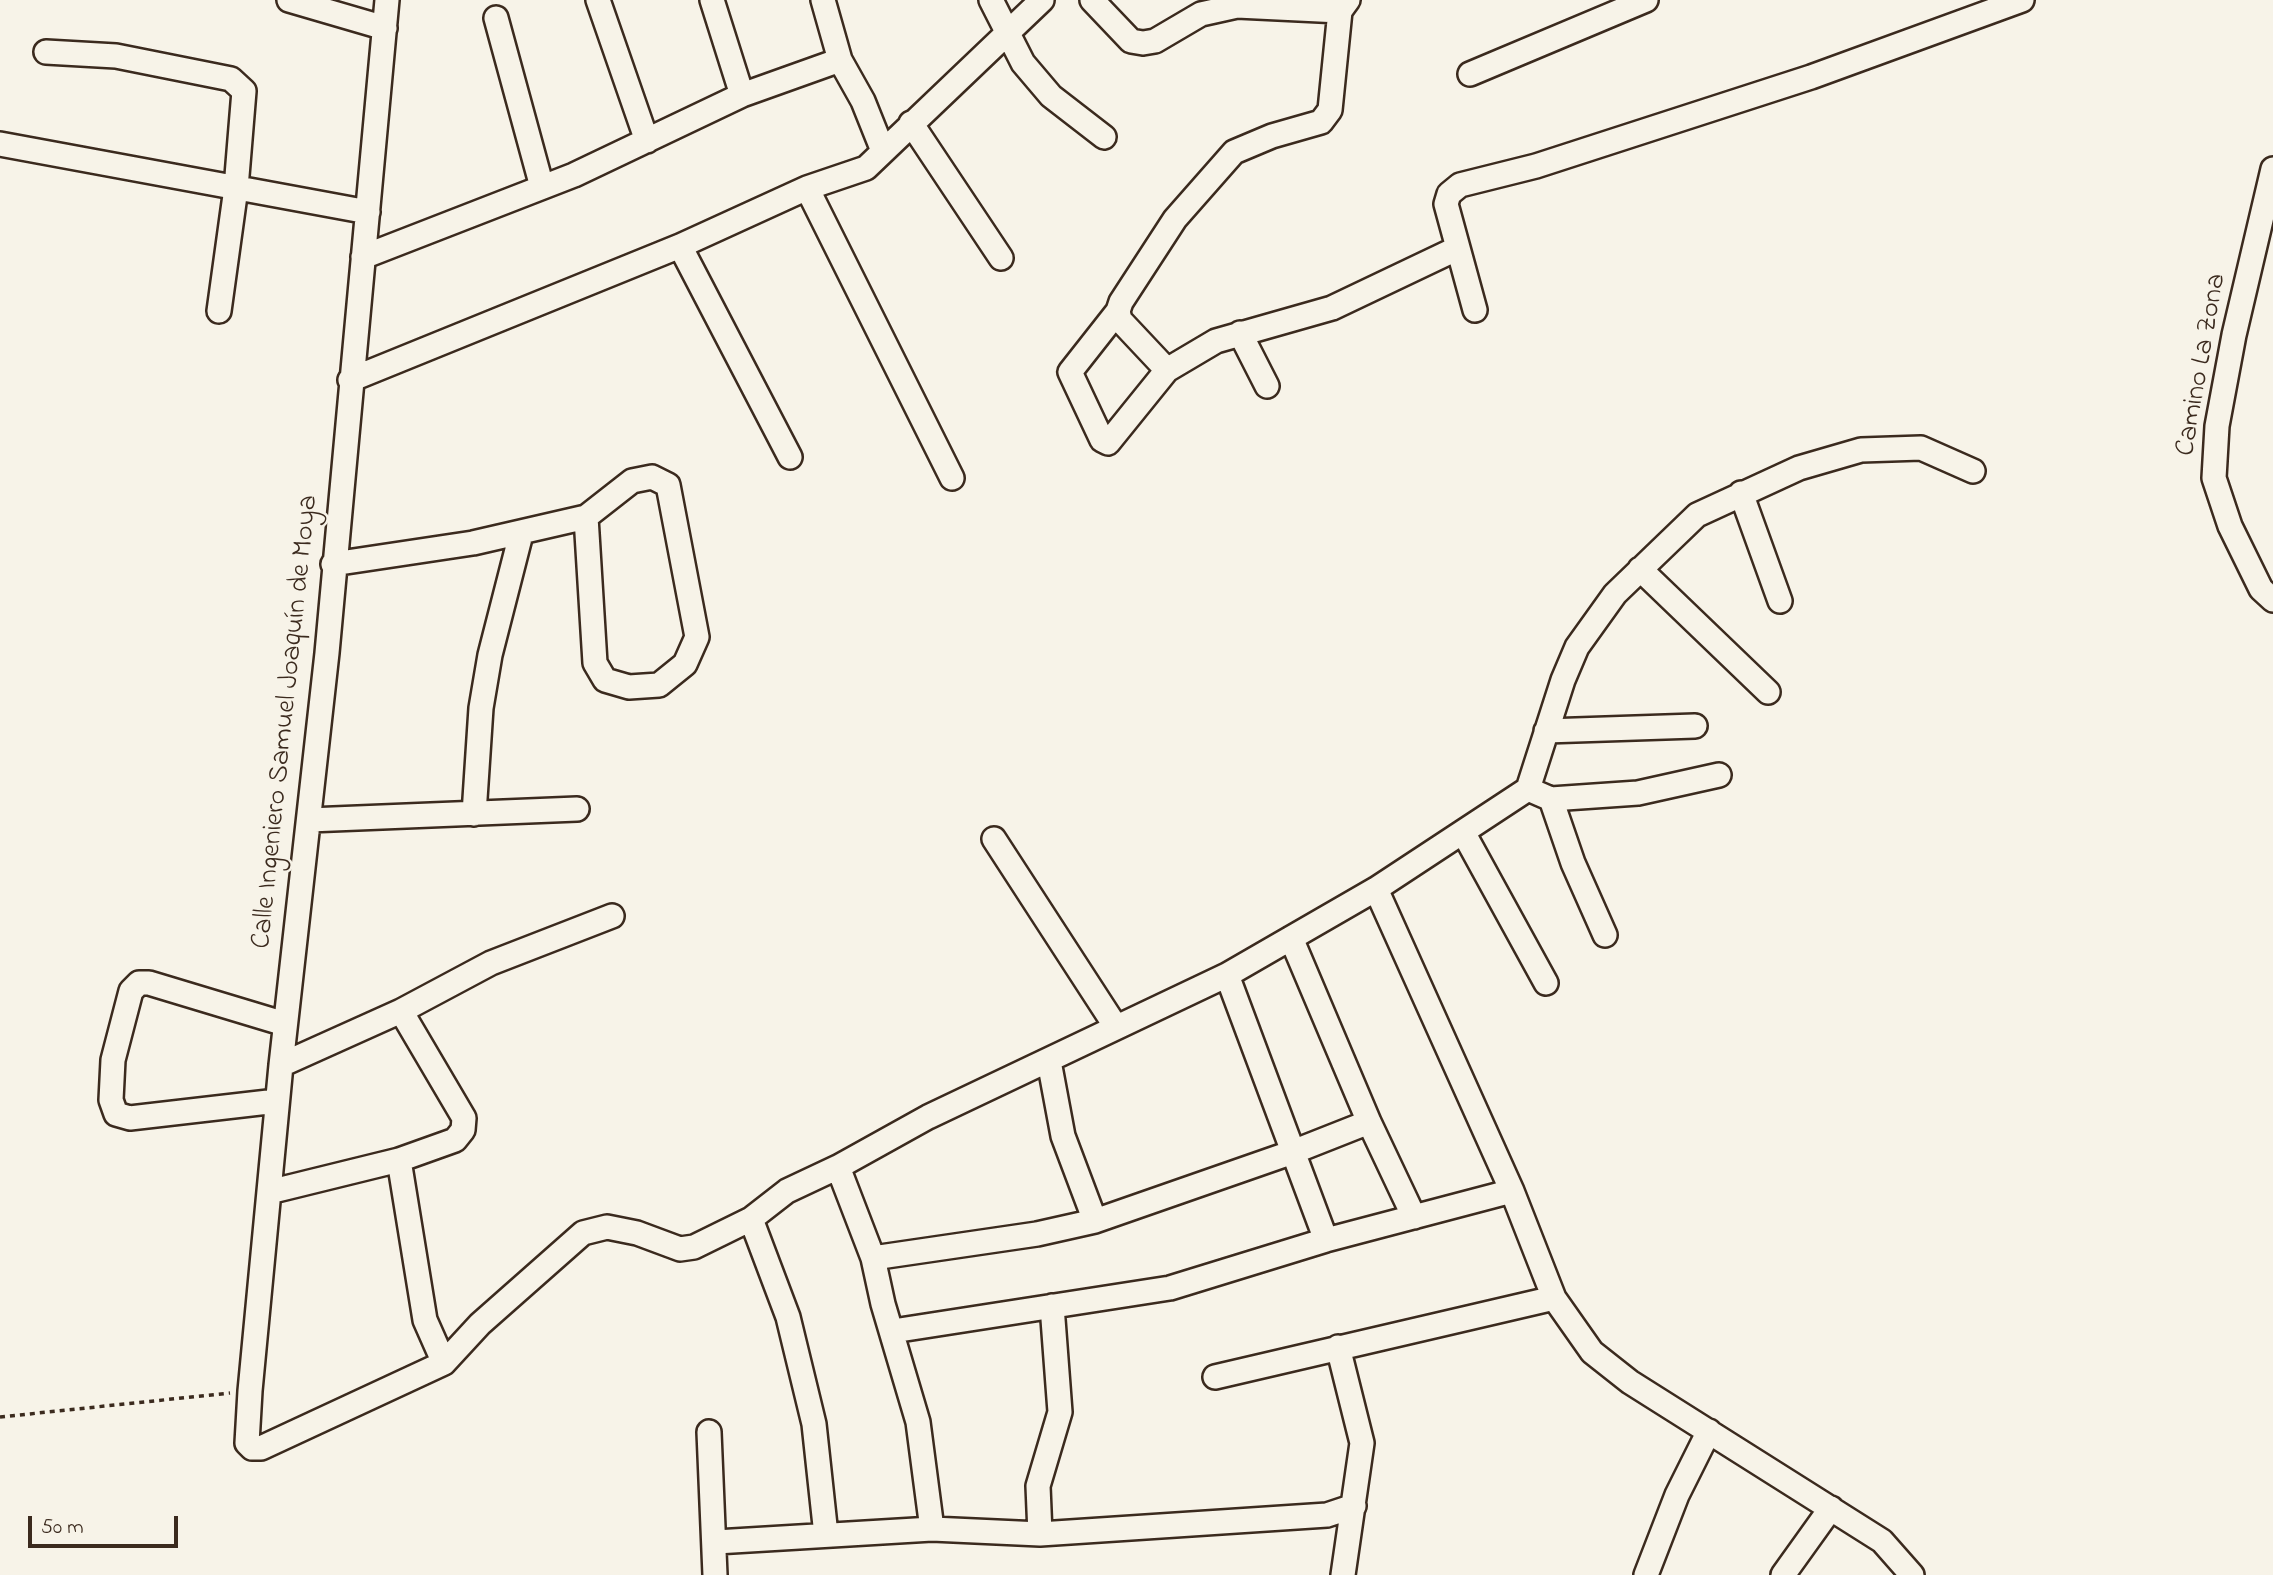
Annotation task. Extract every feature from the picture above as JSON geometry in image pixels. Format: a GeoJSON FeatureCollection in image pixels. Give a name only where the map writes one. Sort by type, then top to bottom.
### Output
{"type":"FeatureCollection","features":[{"type":"Feature","properties":{"kind":"street"},"geometry":{"type":"LineString","coordinates":[[289,0],[384,28]]}},
{"type":"Feature","properties":{"kind":"street","name":"Calle Ingeniero Samuel Joaquín de Moya"},"geometry":{"type":"LineString","coordinates":[[387,0],[309,820],[277,1101],[247,1443],[252,1448],[261,1448],[444,1363]]}},
{"type":"Feature","properties":{"kind":"street"},"geometry":{"type":"LineString","coordinates":[[598,0],[647,141]]}},
{"type":"Feature","properties":{"kind":"street"},"geometry":{"type":"LineString","coordinates":[[712,0],[741,95]]}},
{"type":"Feature","properties":{"kind":"street"},"geometry":{"type":"LineString","coordinates":[[823,0],[840,60],[863,101],[883,151]]}},
{"type":"Feature","properties":{"kind":"street"},"geometry":{"type":"LineString","coordinates":[[991,0],[1023,63],[1051,96],[1104,137]]}},
{"type":"Feature","properties":{"kind":"street"},"geometry":{"type":"LineString","coordinates":[[350,380],[680,246],[807,188],[866,168],[1042,0]]}},
{"type":"Feature","properties":{"kind":"street"},"geometry":{"type":"LineString","coordinates":[[1092,0],[1131,41],[1143,43],[1155,41],[1200,14],[1237,6],[1344,5],[1330,110],[1321,122],[1272,136],[1234,152],[1175,219],[1118,311],[1070,372],[1102,440],[1113,440],[1167,370],[1216,341],[1240,333],[1274,327],[1332,308],[1458,248]]}},
{"type":"Feature","properties":{"kind":"street"},"geometry":{"type":"LineString","coordinates":[[1470,74],[1617,5],[1646,0]]}},
{"type":"Feature","properties":{"kind":"street"},"geometry":{"type":"LineString","coordinates":[[1475,310],[1446,204],[1449,194],[1460,185],[1536,166],[1798,81],[2022,0]]}},
{"type":"Feature","properties":{"kind":"street"},"geometry":{"type":"LineString","coordinates":[[496,18],[542,187]]}},
{"type":"Feature","properties":{"kind":"street"},"geometry":{"type":"LineString","coordinates":[[46,52],[116,56],[231,79],[244,91],[236,188],[219,311]]}},
{"type":"Feature","properties":{"kind":"street"},"geometry":{"type":"LineString","coordinates":[[363,257],[542,187],[647,141],[741,95],[840,60]]}},
{"type":"Feature","properties":{"kind":"street"},"geometry":{"type":"LineString","coordinates":[[911,123],[1001,258]]}},
{"type":"Feature","properties":{"kind":"street"},"geometry":{"type":"LineString","coordinates":[[0,144],[368,212]]}},
{"type":"Feature","properties":{"kind":"street","name":"Camino La Zona"},"geometry":{"type":"LineString","coordinates":[[2273,169],[2234,335],[2217,426],[2214,478],[2230,526],[2261,589],[2273,600]]}},
{"type":"Feature","properties":{"kind":"street"},"geometry":{"type":"LineString","coordinates":[[807,188],[952,478]]}},
{"type":"Feature","properties":{"kind":"street"},"geometry":{"type":"LineString","coordinates":[[680,246],[790,457]]}},
{"type":"Feature","properties":{"kind":"street"},"geometry":{"type":"LineString","coordinates":[[1118,311],[1121,320],[1167,370]]}},
{"type":"Feature","properties":{"kind":"street"},"geometry":{"type":"LineString","coordinates":[[1240,333],[1267,386]]}},
{"type":"Feature","properties":{"kind":"street"},"geometry":{"type":"LineString","coordinates":[[399,1160],[425,1320],[444,1363],[480,1324],[583,1233],[607,1227],[637,1233],[680,1249],[694,1247],[751,1219],[787,1191],[838,1167],[928,1117],[1227,975],[1376,889],[1528,789],[1577,647],[1615,594],[1697,515],[1799,468],[1861,450],[1921,448],[1973,471]]}},
{"type":"Feature","properties":{"kind":"street"},"geometry":{"type":"LineString","coordinates":[[334,564],[521,534],[586,517],[632,481],[652,477],[668,485],[697,637],[685,664],[659,685],[629,687],[605,680],[596,663],[586,517]]}},
{"type":"Feature","properties":{"kind":"street"},"geometry":{"type":"LineString","coordinates":[[1741,493],[1780,601]]}},
{"type":"Feature","properties":{"kind":"street"},"geometry":{"type":"LineString","coordinates":[[474,814],[481,708],[490,655],[521,534]]}},
{"type":"Feature","properties":{"kind":"street"},"geometry":{"type":"LineString","coordinates":[[1640,569],[1768,692]]}},
{"type":"Feature","properties":{"kind":"street"},"geometry":{"type":"LineString","coordinates":[[1546,731],[1695,726]]}},
{"type":"Feature","properties":{"kind":"street"},"geometry":{"type":"LineString","coordinates":[[1528,789],[1550,799],[1638,793],[1719,775]]}},
{"type":"Feature","properties":{"kind":"street"},"geometry":{"type":"LineString","coordinates":[[1550,799],[1573,863],[1605,935]]}},
{"type":"Feature","properties":{"kind":"street"},"geometry":{"type":"LineString","coordinates":[[309,820],[577,809]]}},
{"type":"Feature","properties":{"kind":"street"},"geometry":{"type":"LineString","coordinates":[[1463,832],[1546,983]]}},
{"type":"Feature","properties":{"kind":"street"},"geometry":{"type":"LineString","coordinates":[[994,839],[1116,1027]]}},
{"type":"Feature","properties":{"kind":"street"},"geometry":{"type":"LineString","coordinates":[[1376,889],[1512,1191],[1554,1298],[1592,1352],[1630,1382],[1882,1541],[1912,1575]]}},
{"type":"Feature","properties":{"kind":"street"},"geometry":{"type":"LineString","coordinates":[[281,1065],[401,1011],[491,963],[612,916]]}},
{"type":"Feature","properties":{"kind":"street"},"geometry":{"type":"LineString","coordinates":[[1292,938],[1368,1122],[1414,1217]]}},
{"type":"Feature","properties":{"kind":"street"},"geometry":{"type":"LineString","coordinates":[[1227,975],[1326,1240]]}},
{"type":"Feature","properties":{"kind":"street"},"geometry":{"type":"LineString","coordinates":[[277,1101],[130,1118],[116,1114],[111,1100],[113,1060],[131,991],[139,983],[149,983],[285,1024]]}},
{"type":"Feature","properties":{"kind":"street"},"geometry":{"type":"LineString","coordinates":[[269,1192],[399,1160],[455,1140],[463,1130],[464,1118],[401,1011]]}},
{"type":"Feature","properties":{"kind":"street"},"geometry":{"type":"LineString","coordinates":[[1049,1061],[1063,1136],[1095,1221]]}},
{"type":"Feature","properties":{"kind":"street"},"geometry":{"type":"LineString","coordinates":[[873,1258],[1037,1234],[1095,1221],[1293,1152],[1368,1122]]}},
{"type":"Feature","properties":{"kind":"street"},"geometry":{"type":"LineString","coordinates":[[838,1167],[873,1258],[918,1422],[932,1529]]}},
{"type":"Feature","properties":{"kind":"street"},"geometry":{"type":"LineString","coordinates":[[893,1331],[1170,1288],[1326,1240],[1512,1191]]}},
{"type":"Feature","properties":{"kind":"street"},"geometry":{"type":"LineString","coordinates":[[751,1219],[788,1317],[814,1424],[826,1535]]}},
{"type":"Feature","properties":{"kind":"street"},"geometry":{"type":"LineString","coordinates":[[1215,1377],[1554,1298]]}},
{"type":"Feature","properties":{"kind":"street"},"geometry":{"type":"LineString","coordinates":[[1040,1534],[1038,1486],[1060,1412],[1052,1307]]}},
{"type":"Feature","properties":{"kind":"street"},"geometry":{"type":"LineString","coordinates":[[1338,1347],[1362,1444],[1343,1575]]}},
{"type":"Feature","properties":{"kind":"street"},"geometry":{"type":"LineString","coordinates":[[1646,1575],[1677,1495],[1709,1431]]}},
{"type":"Feature","properties":{"kind":"street"},"geometry":{"type":"LineString","coordinates":[[709,1432],[716,1542],[715,1575]]}},
{"type":"Feature","properties":{"kind":"street"},"geometry":{"type":"LineString","coordinates":[[716,1542],[932,1529],[1040,1534],[1327,1515],[1354,1506]]}},
{"type":"Feature","properties":{"kind":"street"},"geometry":{"type":"LineString","coordinates":[[1783,1575],[1830,1508]]}},
{"type":"Feature","properties":{"kind":"path"},"geometry":{"type":"LineString","coordinates":[[0,1417],[250,1391]]}}]}
